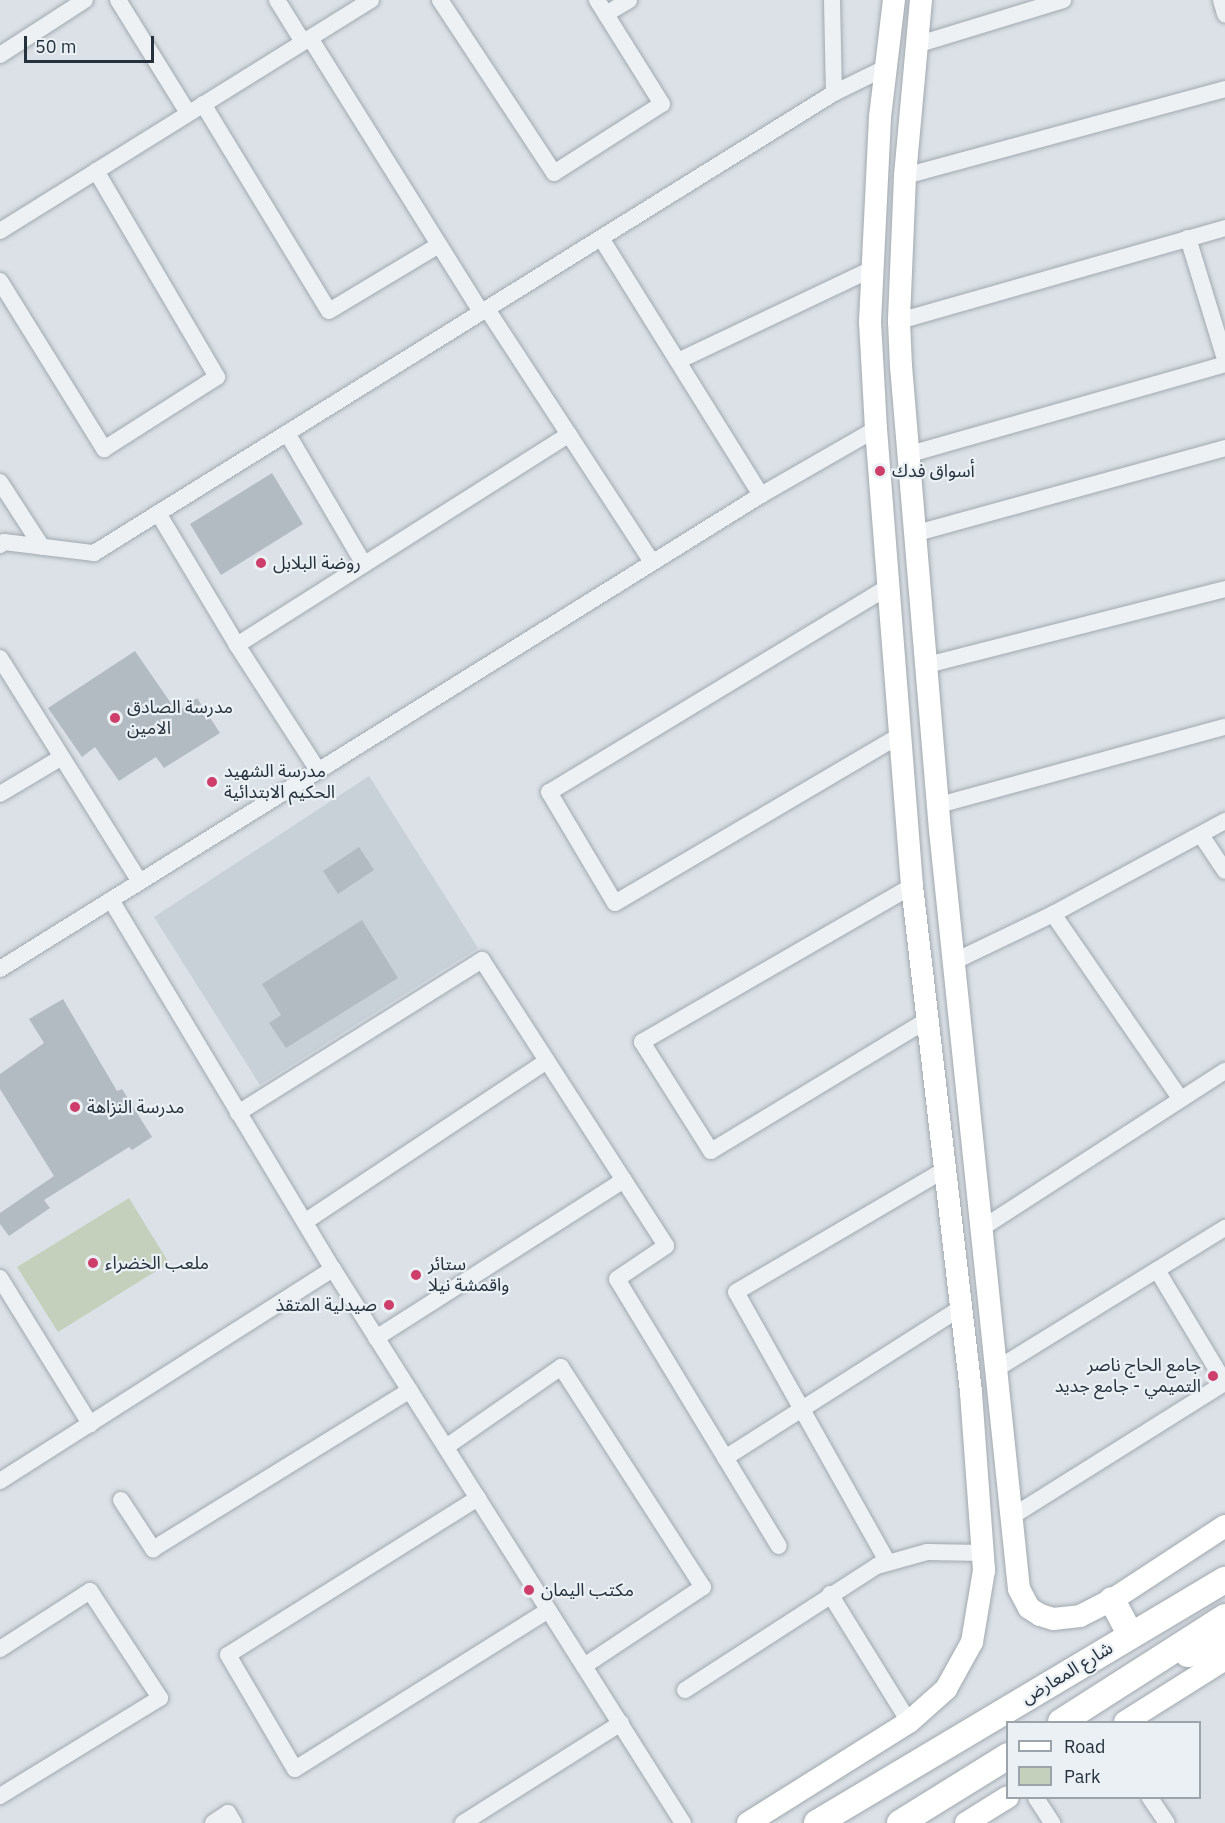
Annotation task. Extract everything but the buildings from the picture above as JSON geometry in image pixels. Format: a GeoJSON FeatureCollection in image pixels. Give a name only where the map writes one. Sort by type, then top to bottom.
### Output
{"type":"FeatureCollection","features":[{"type":"Feature","properties":{"kind":"main road"},"geometry":{"type":"LineString","coordinates":[[748,1823],[909,1722],[946,1689],[972,1642],[979,1614],[984,1553],[971,1392],[959,1309],[912,886],[898,736],[876,429],[870,322],[885,68],[894,0]]}},
{"type":"Feature","properties":{"kind":"main road"},"geometry":{"type":"LineString","coordinates":[[921,0],[905,176],[899,321],[940,830],[979,1230],[998,1368],[1016,1578],[1029,1608],[1046,1617],[1068,1618],[1113,1599],[1225,1526]]}},
{"type":"Feature","properties":{"kind":"main road"},"geometry":{"type":"LineString","coordinates":[[908,834],[940,830]]}},
{"type":"Feature","properties":{"kind":"main road"},"geometry":{"type":"LineString","coordinates":[[979,1503],[1010,1509]]}},
{"type":"Feature","properties":{"kind":"main road"},"geometry":{"type":"LineString","coordinates":[[1189,1549],[1225,1537]]}},
{"type":"Feature","properties":{"kind":"main road","name":"شارع المعارض"},"geometry":{"type":"LineString","coordinates":[[817,1823],[1225,1580]]}},
{"type":"Feature","properties":{"kind":"main road"},"geometry":{"type":"LineString","coordinates":[[1113,1599],[1131,1635]]}},
{"type":"Feature","properties":{"kind":"main road"},"geometry":{"type":"LineString","coordinates":[[1063,1721],[1225,1617]]}},
{"type":"Feature","properties":{"kind":"main road"},"geometry":{"type":"LineString","coordinates":[[1148,1668],[1225,1640]]}},
{"type":"Feature","properties":{"kind":"main road"},"geometry":{"type":"LineString","coordinates":[[1127,1721],[1225,1659]]}},
{"type":"Feature","properties":{"kind":"main road"},"geometry":{"type":"LineString","coordinates":[[900,1823],[1006,1757]]}},
{"type":"Feature","properties":{"kind":"main road"},"geometry":{"type":"LineString","coordinates":[[966,1823],[1006,1798]]}},
{"type":"Feature","properties":{"kind":"street"},"geometry":{"type":"LineString","coordinates":[[1,51],[86,0]]}},
{"type":"Feature","properties":{"kind":"street"},"geometry":{"type":"LineString","coordinates":[[118,0],[188,113]]}},
{"type":"Feature","properties":{"kind":"street"},"geometry":{"type":"LineString","coordinates":[[277,0],[307,40],[439,245],[569,435],[652,562]]}},
{"type":"Feature","properties":{"kind":"street"},"geometry":{"type":"LineString","coordinates":[[0,231],[371,0]]}},
{"type":"Feature","properties":{"kind":"street"},"geometry":{"type":"LineString","coordinates":[[440,0],[554,173],[662,104],[602,7],[628,0]]}},
{"type":"Feature","properties":{"kind":"street"},"geometry":{"type":"LineString","coordinates":[[832,0],[834,93]]}},
{"type":"Feature","properties":{"kind":"street"},"geometry":{"type":"LineString","coordinates":[[916,45],[1063,0]]}},
{"type":"Feature","properties":{"kind":"street"},"geometry":{"type":"LineString","coordinates":[[1221,0],[1225,14]]}},
{"type":"Feature","properties":{"kind":"street"},"geometry":{"type":"LineString","coordinates":[[0,545],[94,553],[834,93],[885,68]]}},
{"type":"Feature","properties":{"kind":"street"},"geometry":{"type":"LineString","coordinates":[[905,176],[1225,89]]}},
{"type":"Feature","properties":{"kind":"street"},"geometry":{"type":"LineString","coordinates":[[203,104],[329,311],[439,245]]}},
{"type":"Feature","properties":{"kind":"street"},"geometry":{"type":"LineString","coordinates":[[0,281],[104,449],[217,377],[96,171]]}},
{"type":"Feature","properties":{"kind":"street"},"geometry":{"type":"LineString","coordinates":[[899,321],[1225,228]]}},
{"type":"Feature","properties":{"kind":"street"},"geometry":{"type":"LineString","coordinates":[[601,238],[761,495]]}},
{"type":"Feature","properties":{"kind":"street"},"geometry":{"type":"LineString","coordinates":[[1188,238],[1225,359]]}},
{"type":"Feature","properties":{"kind":"street"},"geometry":{"type":"LineString","coordinates":[[678,361],[874,268]]}},
{"type":"Feature","properties":{"kind":"street"},"geometry":{"type":"LineString","coordinates":[[910,454],[1225,364]]}},
{"type":"Feature","properties":{"kind":"street"},"geometry":{"type":"LineString","coordinates":[[0,969],[652,562],[761,495],[876,429]]}},
{"type":"Feature","properties":{"kind":"street"},"geometry":{"type":"LineString","coordinates":[[287,433],[364,564]]}},
{"type":"Feature","properties":{"kind":"street"},"geometry":{"type":"LineString","coordinates":[[237,645],[569,435]]}},
{"type":"Feature","properties":{"kind":"street"},"geometry":{"type":"LineString","coordinates":[[917,533],[1225,447]]}},
{"type":"Feature","properties":{"kind":"street"},"geometry":{"type":"LineString","coordinates":[[0,482],[42,547]]}},
{"type":"Feature","properties":{"kind":"street"},"geometry":{"type":"LineString","coordinates":[[158,513],[237,645],[318,771]]}},
{"type":"Feature","properties":{"kind":"street"},"geometry":{"type":"LineString","coordinates":[[888,587],[549,792],[615,903],[898,736]]}},
{"type":"Feature","properties":{"kind":"street"},"geometry":{"type":"LineString","coordinates":[[927,665],[1225,589]]}},
{"type":"Feature","properties":{"kind":"street"},"geometry":{"type":"LineString","coordinates":[[0,658],[140,882]]}},
{"type":"Feature","properties":{"kind":"street"},"geometry":{"type":"LineString","coordinates":[[939,805],[1225,727]]}},
{"type":"Feature","properties":{"kind":"street"},"geometry":{"type":"LineString","coordinates":[[0,794],[62,757]]}},
{"type":"Feature","properties":{"kind":"street"},"geometry":{"type":"LineString","coordinates":[[953,962],[1053,914],[1225,821]]}},
{"type":"Feature","properties":{"kind":"street"},"geometry":{"type":"LineString","coordinates":[[1201,835],[1225,871]]}},
{"type":"Feature","properties":{"kind":"street"},"geometry":{"type":"LineString","coordinates":[[912,886],[642,1042],[711,1151],[927,1020]]}},
{"type":"Feature","properties":{"kind":"street"},"geometry":{"type":"LineString","coordinates":[[111,900],[333,1269],[683,1823]]}},
{"type":"Feature","properties":{"kind":"street"},"geometry":{"type":"LineString","coordinates":[[1053,914],[1180,1098]]}},
{"type":"Feature","properties":{"kind":"street"},"geometry":{"type":"LineString","coordinates":[[238,1113],[482,960],[666,1246],[617,1280],[778,1546]]}},
{"type":"Feature","properties":{"kind":"street"},"geometry":{"type":"LineString","coordinates":[[306,1221],[547,1061]]}},
{"type":"Feature","properties":{"kind":"street"},"geometry":{"type":"LineString","coordinates":[[979,1230],[1225,1071]]}},
{"type":"Feature","properties":{"kind":"street"},"geometry":{"type":"LineString","coordinates":[[887,1562],[803,1407],[736,1292],[944,1170]]}},
{"type":"Feature","properties":{"kind":"street"},"geometry":{"type":"LineString","coordinates":[[376,1338],[624,1180]]}},
{"type":"Feature","properties":{"kind":"street"},"geometry":{"type":"LineString","coordinates":[[998,1368],[1225,1228]]}},
{"type":"Feature","properties":{"kind":"street"},"geometry":{"type":"LineString","coordinates":[[0,1481],[333,1269]]}},
{"type":"Feature","properties":{"kind":"street"},"geometry":{"type":"LineString","coordinates":[[1010,1509],[1225,1383],[1157,1270]]}},
{"type":"Feature","properties":{"kind":"street"},"geometry":{"type":"LineString","coordinates":[[0,1278],[90,1424]]}},
{"type":"Feature","properties":{"kind":"street"},"geometry":{"type":"LineString","coordinates":[[725,1458],[959,1309]]}},
{"type":"Feature","properties":{"kind":"street"},"geometry":{"type":"LineString","coordinates":[[446,1447],[561,1366],[703,1587],[584,1666]]}},
{"type":"Feature","properties":{"kind":"street"},"geometry":{"type":"LineString","coordinates":[[121,1500],[153,1549],[410,1390]]}},
{"type":"Feature","properties":{"kind":"street"},"geometry":{"type":"LineString","coordinates":[[478,1498],[228,1655],[295,1769],[548,1611]]}},
{"type":"Feature","properties":{"kind":"street"},"geometry":{"type":"LineString","coordinates":[[685,1690],[830,1594],[887,1562],[927,1552],[984,1553]]}},
{"type":"Feature","properties":{"kind":"street"},"geometry":{"type":"LineString","coordinates":[[0,1649],[90,1591],[160,1698],[0,1796]]}},
{"type":"Feature","properties":{"kind":"street"},"geometry":{"type":"LineString","coordinates":[[830,1594],[909,1722]]}},
{"type":"Feature","properties":{"kind":"street"},"geometry":{"type":"LineString","coordinates":[[463,1823],[621,1723]]}},
{"type":"Feature","properties":{"kind":"street"},"geometry":{"type":"LineString","coordinates":[[1037,1799],[1052,1823]]}},
{"type":"Feature","properties":{"kind":"street"},"geometry":{"type":"LineString","coordinates":[[1151,1799],[1167,1823]]}},
{"type":"Feature","properties":{"kind":"street"},"geometry":{"type":"LineString","coordinates":[[213,1823],[228,1813],[234,1823]]}},
{"type":"Feature","properties":{"kind":"shaded area"},"geometry":{"type":"Polygon","coordinates":[[[369,776],[478,948],[260,1085],[154,917],[369,776]]]}},
{"type":"Feature","properties":{"kind":"green space"},"geometry":{"type":"Polygon","coordinates":[[[129,1198],[169,1263],[58,1332],[17,1267],[129,1198]]]}},
{"type":"Feature","properties":{"kind":"place","name":"أسواق فدك"},"geometry":{"type":"Point","coordinates":[880,471]}},
{"type":"Feature","properties":{"kind":"place","name":"روضة البلابل"},"geometry":{"type":"Point","coordinates":[261,563]}},
{"type":"Feature","properties":{"kind":"place","name":"مدرسة الصادق الامين"},"geometry":{"type":"Point","coordinates":[115,718]}},
{"type":"Feature","properties":{"kind":"place","name":"مدرسة الشهيد الحكيم الابتدائية"},"geometry":{"type":"Point","coordinates":[212,782]}},
{"type":"Feature","properties":{"kind":"place","name":"مدرسة النزاهة"},"geometry":{"type":"Point","coordinates":[75,1107]}},
{"type":"Feature","properties":{"kind":"place","name":"ملعب الخضراء"},"geometry":{"type":"Point","coordinates":[93,1263]}},
{"type":"Feature","properties":{"kind":"place","name":"ستائر واقمشة نيلا"},"geometry":{"type":"Point","coordinates":[416,1275]}},
{"type":"Feature","properties":{"kind":"place","name":"صيدلية المتقذ"},"geometry":{"type":"Point","coordinates":[389,1305]}},
{"type":"Feature","properties":{"kind":"place","name":"جامع الحاج ناصر التميمي - جامع جديد"},"geometry":{"type":"Point","coordinates":[1213,1376]}},
{"type":"Feature","properties":{"kind":"place","name":"مكتب اليمان"},"geometry":{"type":"Point","coordinates":[529,1590]}}]}
